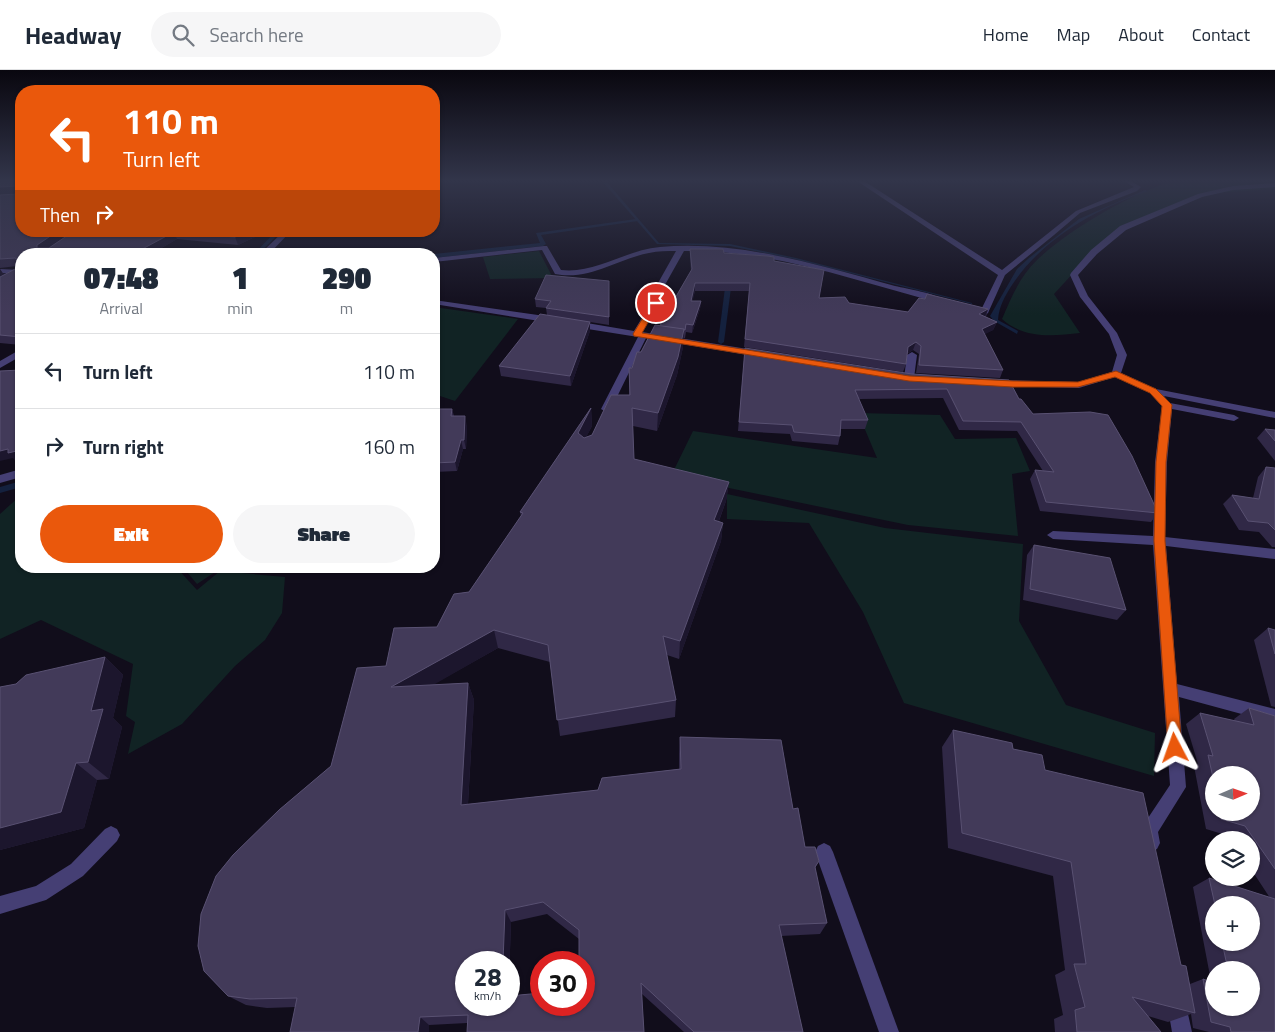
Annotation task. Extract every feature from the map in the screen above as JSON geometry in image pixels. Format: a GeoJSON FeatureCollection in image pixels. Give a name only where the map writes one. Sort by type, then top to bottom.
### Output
{"type":"FeatureCollection","features":[{"type":"Feature","properties":{"kind":"street"},"geometry":{"type":"LineString","coordinates":[[929,226],[1002,274]]}},
{"type":"Feature","properties":{"kind":"street"},"geometry":{"type":"LineString","coordinates":[[966,308],[984,313],[1002,274],[1061,226]]}},
{"type":"Feature","properties":{"kind":"street"},"geometry":{"type":"LineString","coordinates":[[1116,374],[1122,355],[1113,333],[1084,297],[1074,275],[1094,252],[1127,226]]}},
{"type":"Feature","properties":{"kind":"street"},"geometry":{"type":"LineString","coordinates":[[270,248],[282,237]]}},
{"type":"Feature","properties":{"kind":"street"},"geometry":{"type":"LineString","coordinates":[[440,259],[544,248],[558,272],[566,274],[583,272],[646,251],[659,249],[734,251],[847,275],[947,303]]}},
{"type":"Feature","properties":{"kind":"street"},"geometry":{"type":"LineString","coordinates":[[603,416],[656,303],[657,292],[681,249]]}},
{"type":"Feature","properties":{"kind":"street"},"geometry":{"type":"LineString","coordinates":[[0,271],[15,271]]}},
{"type":"Feature","properties":{"kind":"street"},"geometry":{"type":"LineString","coordinates":[[6,280],[15,275]]}},
{"type":"Feature","properties":{"kind":"street"},"geometry":{"type":"LineString","coordinates":[[440,303],[771,356]]}},
{"type":"Feature","properties":{"kind":"street"},"geometry":{"type":"LineString","coordinates":[[909,378],[912,355]]}},
{"type":"Feature","properties":{"kind":"street"},"geometry":{"type":"LineString","coordinates":[[0,365],[15,356]]}},
{"type":"Feature","properties":{"kind":"street"},"geometry":{"type":"LineString","coordinates":[[985,382],[1078,385],[1116,374],[1153,391],[1275,415]]}},
{"type":"Feature","properties":{"kind":"street"},"geometry":{"type":"LineString","coordinates":[[1153,391],[1167,405],[1234,418]]}},
{"type":"Feature","properties":{"kind":"street"},"geometry":{"type":"LineString","coordinates":[[1154,859],[1149,830],[1178,788],[1159,541],[1161,462],[1167,405]]}},
{"type":"Feature","properties":{"kind":"street"},"geometry":{"type":"LineString","coordinates":[[0,479],[15,475]]}},
{"type":"Feature","properties":{"kind":"street"},"geometry":{"type":"LineString","coordinates":[[1053,536],[1159,541],[1275,554]]}},
{"type":"Feature","properties":{"kind":"street"},"geometry":{"type":"LineString","coordinates":[[1171,689],[1275,716]]}},
{"type":"Feature","properties":{"kind":"street"},"geometry":{"type":"LineString","coordinates":[[0,904],[40,894],[77,870],[111,835]]}},
{"type":"Feature","properties":{"kind":"street"},"geometry":{"type":"LineString","coordinates":[[824,852],[889,1032]]}},
{"type":"Feature","properties":{"kind":"street"},"geometry":{"type":"LineString","coordinates":[[1174,984],[1182,1032]]}},
{"type":"Feature","properties":{"kind":"shaded area"},"geometry":{"type":"Polygon","coordinates":[[[1082,226],[1134,226],[1099,245],[1054,294],[1080,333],[1039,335],[1020,330],[1002,319],[1016,288],[1031,266],[1065,237],[1082,226]]]}},
{"type":"Feature","properties":{"kind":"shaded area"},"geometry":{"type":"Polygon","coordinates":[[[539,251],[553,278],[490,279],[483,257],[539,251]]]}},
{"type":"Feature","properties":{"kind":"shaded area"},"geometry":{"type":"Polygon","coordinates":[[[440,308],[518,319],[455,401],[440,396],[440,308]]]}},
{"type":"Feature","properties":{"kind":"shaded area"},"geometry":{"type":"Polygon","coordinates":[[[858,413],[940,415],[955,439],[1016,438],[1030,471],[1012,474],[1018,536],[908,525],[671,476],[693,431],[877,458],[858,413]]]}},
{"type":"Feature","properties":{"kind":"shaded area"},"geometry":{"type":"Polygon","coordinates":[[[727,494],[885,528],[1023,544],[1019,621],[1066,705],[1155,733],[1154,776],[904,703],[863,612],[809,523],[727,519],[727,494]]]}},
{"type":"Feature","properties":{"kind":"shaded area"},"geometry":{"type":"Polygon","coordinates":[[[15,500],[15,573],[181,573],[197,590],[218,573],[285,577],[282,613],[265,640],[235,666],[182,724],[128,754],[135,722],[126,716],[133,664],[41,620],[0,639],[0,514],[15,500]]]}},
{"type":"Feature","properties":{"kind":"shaded area"},"geometry":{"type":"Polygon","coordinates":[[[188,573],[214,573],[197,584],[188,573]]]}},
{"type":"Feature","properties":{"kind":"water"},"geometry":{"type":"Polygon","coordinates":[[[641,226],[644,226],[659,243],[730,244],[796,258],[972,304],[794,259],[730,246],[657,244],[641,226]]]}},
{"type":"Feature","properties":{"kind":"water"},"geometry":{"type":"Polygon","coordinates":[[[1070,226],[1074,226],[1039,253],[1025,268],[1005,297],[998,320],[1018,331],[1017,334],[994,321],[990,316],[1017,269],[1070,226]]]}},
{"type":"Feature","properties":{"kind":"building"},"geometry":{"type":"Polygon","coordinates":[[[0,226],[15,226],[15,237],[49,237],[37,245],[37,248],[15,248],[15,258],[0,259],[0,226]]]}},
{"type":"Feature","properties":{"kind":"building"},"geometry":{"type":"Polygon","coordinates":[[[65,237],[165,237],[144,248],[49,248],[65,237]]]}},
{"type":"Feature","properties":{"kind":"building"},"geometry":{"type":"Polygon","coordinates":[[[690,249],[723,249],[724,253],[774,257],[774,261],[824,270],[819,298],[845,297],[849,303],[908,312],[919,298],[925,299],[927,294],[988,309],[979,314],[997,322],[982,329],[1003,370],[919,365],[921,346],[916,342],[908,347],[906,364],[745,339],[750,283],[695,283],[691,301],[701,301],[693,325],[686,324],[685,330],[660,326],[664,318],[661,313],[668,300],[674,300],[692,269],[690,249]]]}},
{"type":"Feature","properties":{"kind":"building"},"geometry":{"type":"Polygon","coordinates":[[[15,269],[15,336],[0,335],[0,277],[15,269]]]}},
{"type":"Feature","properties":{"kind":"building"},"geometry":{"type":"Polygon","coordinates":[[[546,275],[609,281],[609,317],[546,308],[551,301],[535,299],[546,275]]]}},
{"type":"Feature","properties":{"kind":"building"},"geometry":{"type":"Polygon","coordinates":[[[540,314],[590,322],[570,376],[499,366],[540,314]]]}},
{"type":"Feature","properties":{"kind":"building"},"geometry":{"type":"Polygon","coordinates":[[[655,325],[684,329],[678,357],[658,413],[632,408],[634,459],[729,482],[714,520],[723,523],[680,641],[663,636],[676,700],[557,720],[548,645],[494,630],[391,687],[468,683],[461,805],[598,790],[602,778],[681,769],[680,737],[781,740],[793,809],[798,808],[805,847],[815,847],[819,861],[815,867],[827,923],[779,925],[803,1032],[694,1032],[641,983],[644,1032],[467,1032],[468,1016],[520,1016],[520,995],[530,994],[530,1016],[595,1016],[595,951],[579,951],[579,930],[543,902],[505,910],[503,951],[455,951],[455,1016],[420,1017],[418,1032],[290,1032],[297,998],[250,999],[228,996],[204,971],[198,946],[201,914],[216,876],[233,855],[279,810],[331,766],[357,668],[386,666],[394,628],[437,627],[454,594],[469,592],[523,513],[520,512],[591,408],[578,433],[584,438],[592,435],[611,395],[630,395],[629,368],[632,368],[637,352],[641,352],[655,325]]]}},
{"type":"Feature","properties":{"kind":"building"},"geometry":{"type":"Polygon","coordinates":[[[745,348],[912,374],[1009,380],[1019,399],[1033,414],[1090,412],[1108,415],[1132,456],[1158,513],[1046,502],[1035,470],[1054,472],[1021,422],[963,421],[947,389],[855,390],[868,420],[841,420],[840,436],[794,432],[792,425],[739,422],[745,348]]]}},
{"type":"Feature","properties":{"kind":"building"},"geometry":{"type":"Polygon","coordinates":[[[15,370],[15,451],[8,453],[8,449],[0,451],[0,371],[15,370]]]}},
{"type":"Feature","properties":{"kind":"building"},"geometry":{"type":"Polygon","coordinates":[[[440,409],[452,409],[451,416],[465,416],[464,440],[461,440],[455,462],[440,463],[440,409]]]}},
{"type":"Feature","properties":{"kind":"building"},"geometry":{"type":"Polygon","coordinates":[[[1265,429],[1275,430],[1275,441],[1265,429]]]}},
{"type":"Feature","properties":{"kind":"building"},"geometry":{"type":"Polygon","coordinates":[[[1266,467],[1275,468],[1275,530],[1268,523],[1248,521],[1232,495],[1259,499],[1266,467]]]}},
{"type":"Feature","properties":{"kind":"building"},"geometry":{"type":"Polygon","coordinates":[[[1034,545],[1110,558],[1126,610],[1030,589],[1034,545]]]}},
{"type":"Feature","properties":{"kind":"building"},"geometry":{"type":"Polygon","coordinates":[[[1268,628],[1275,630],[1275,654],[1268,628]]]}},
{"type":"Feature","properties":{"kind":"building"},"geometry":{"type":"Polygon","coordinates":[[[105,657],[91,711],[103,709],[88,762],[76,763],[61,812],[0,828],[0,687],[16,684],[26,675],[105,657]]]}},
{"type":"Feature","properties":{"kind":"building"},"geometry":{"type":"Polygon","coordinates":[[[1249,708],[1275,716],[1275,869],[1260,848],[1260,831],[1248,831],[1245,826],[1228,821],[1260,821],[1260,766],[1210,766],[1208,755],[1213,756],[1200,713],[1254,725],[1249,708]]]}},
{"type":"Feature","properties":{"kind":"building"},"geometry":{"type":"Polygon","coordinates":[[[953,730],[1012,743],[1013,749],[1042,755],[1045,770],[1143,793],[1181,965],[1186,966],[1195,1013],[1132,997],[1161,1032],[1077,1032],[1075,1010],[1085,1007],[1074,964],[1086,964],[1071,862],[962,833],[953,730]]]}},
{"type":"Feature","properties":{"kind":"building"},"geometry":{"type":"Polygon","coordinates":[[[1211,886],[1234,886],[1275,899],[1275,1032],[1231,1032],[1230,1027],[1211,1022],[1210,1016],[1260,1016],[1260,961],[1226,961],[1224,951],[1260,951],[1260,896],[1213,896],[1211,886]]]}},
{"type":"Feature","properties":{"kind":"waterway"},"geometry":{"type":"LineString","coordinates":[[440,255],[543,244],[538,234],[595,226]]}},
{"type":"Feature","properties":{"kind":"waterway"},"geometry":{"type":"LineString","coordinates":[[262,248],[273,237]]}},
{"type":"Feature","properties":{"kind":"waterway"},"geometry":{"type":"LineString","coordinates":[[721,342],[729,280]]}},
{"type":"Feature","properties":{"kind":"waterway"},"geometry":{"type":"LineString","coordinates":[[0,490],[15,486]]}},
{"type":"Feature","properties":{"kind":"route"},"geometry":{"type":"LineString","coordinates":[[656,303],[637,334],[909,378],[1013,384],[1078,385],[1116,374],[1153,391],[1167,405],[1161,462],[1159,541],[1175,748]]}}]}
